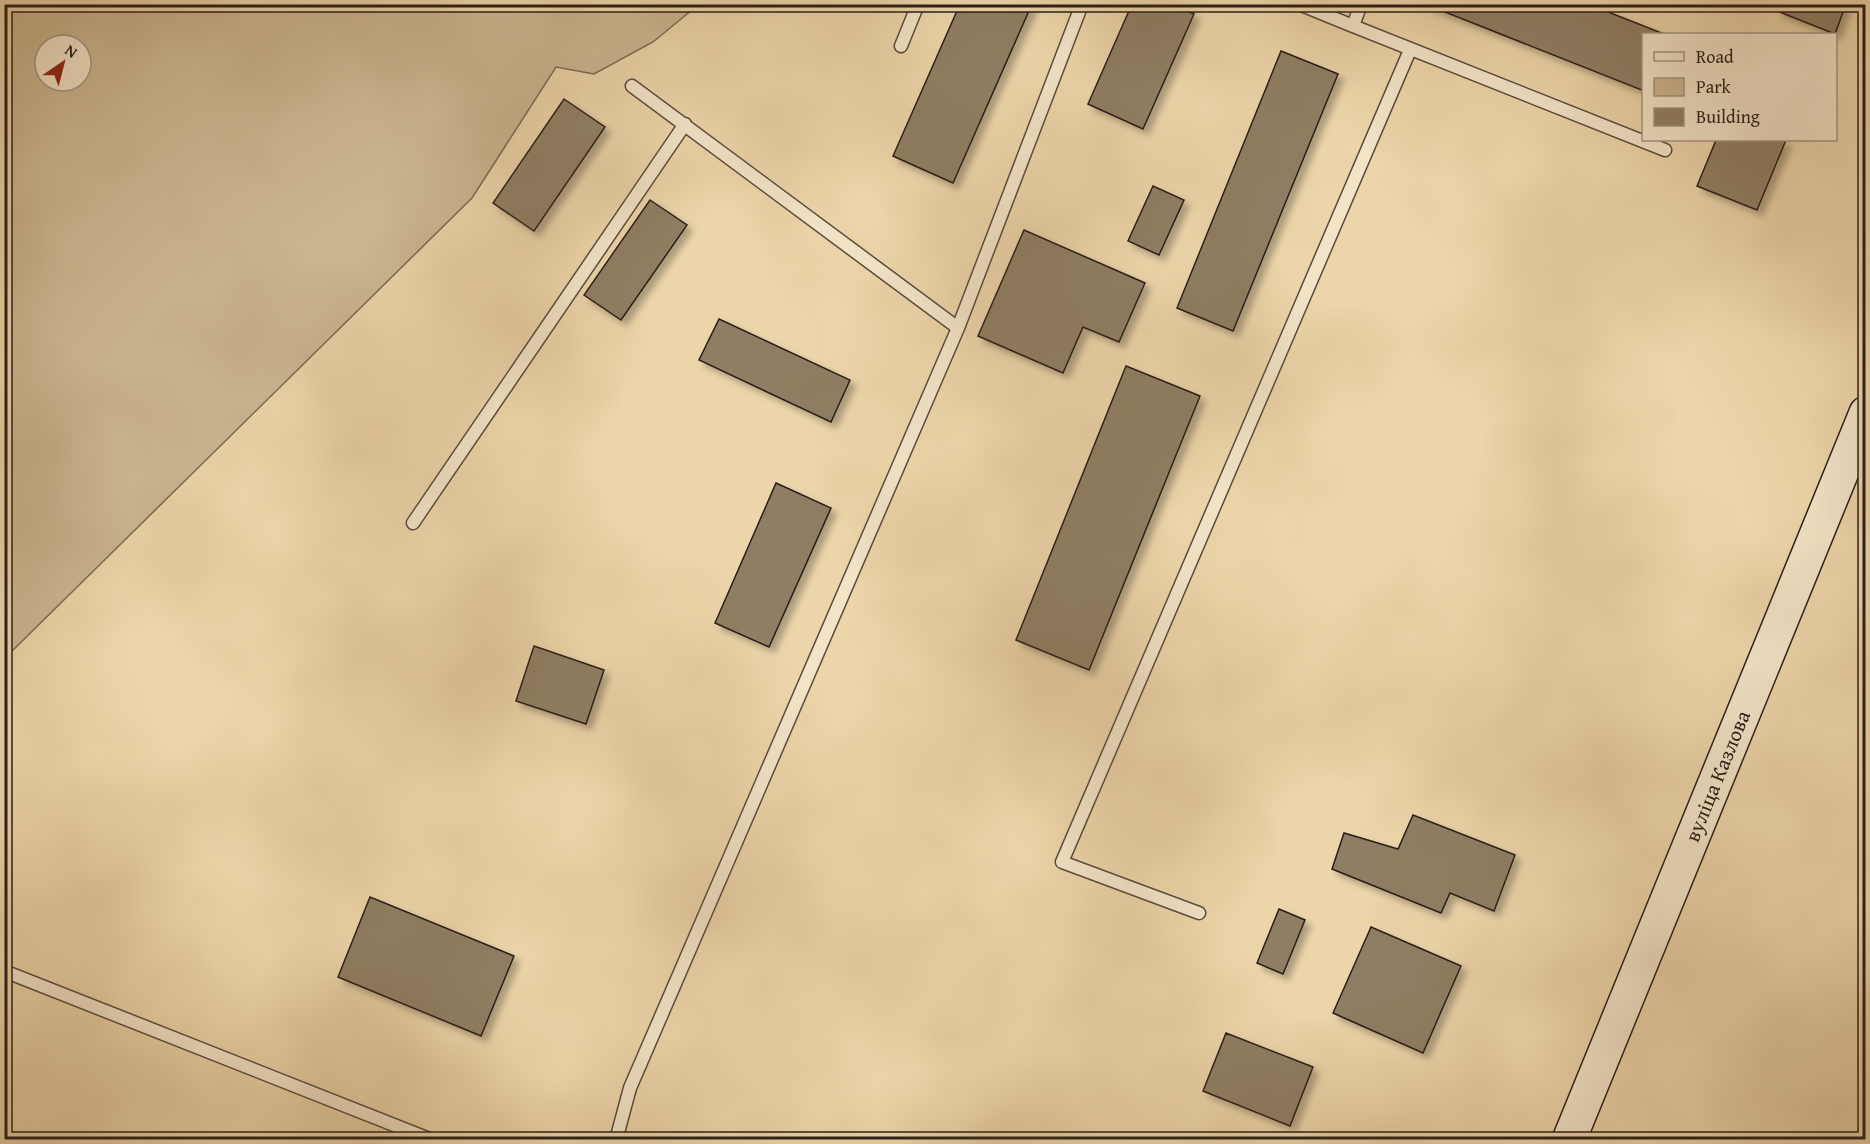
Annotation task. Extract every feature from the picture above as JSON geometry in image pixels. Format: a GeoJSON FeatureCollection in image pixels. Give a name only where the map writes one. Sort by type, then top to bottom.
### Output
{"type":"FeatureCollection","features":[{"type":"Feature","properties":{"kind":"main road","name":"вуліца Казлова"},"geometry":{"type":"LineString","coordinates":[[1569,1140],[1866,412]]}},
{"type":"Feature","properties":{"kind":"lane"},"geometry":{"type":"LineString","coordinates":[[901,46],[918,4]]}},
{"type":"Feature","properties":{"kind":"lane"},"geometry":{"type":"LineString","coordinates":[[616,1140],[630,1088],[958,328],[1082,4]]}},
{"type":"Feature","properties":{"kind":"lane"},"geometry":{"type":"LineString","coordinates":[[1299,4],[1665,150]]}},
{"type":"Feature","properties":{"kind":"lane"},"geometry":{"type":"LineString","coordinates":[[1353,26],[1361,4]]}},
{"type":"Feature","properties":{"kind":"lane"},"geometry":{"type":"LineString","coordinates":[[1199,913],[1062,862],[1410,50]]}},
{"type":"Feature","properties":{"kind":"lane"},"geometry":{"type":"LineString","coordinates":[[632,86],[958,328]]}},
{"type":"Feature","properties":{"kind":"lane"},"geometry":{"type":"LineString","coordinates":[[413,523],[684,124]]}},
{"type":"Feature","properties":{"kind":"lane"},"geometry":{"type":"LineString","coordinates":[[4,971],[432,1140]]}},
{"type":"Feature","properties":{"kind":"green space"},"geometry":{"type":"Polygon","coordinates":[[[5,4],[698,4],[653,42],[594,74],[556,67],[472,198],[5,658],[5,4]]]}},
{"type":"Feature","properties":{"kind":"building"},"geometry":{"type":"Polygon","coordinates":[[[960,4],[1032,4],[953,183],[893,156],[960,4]]]}},
{"type":"Feature","properties":{"kind":"building"},"geometry":{"type":"Polygon","coordinates":[[[1132,4],[1171,4],[1194,14],[1143,129],[1088,104],[1132,4]]]}},
{"type":"Feature","properties":{"kind":"building"},"geometry":{"type":"Polygon","coordinates":[[[1425,4],[1588,4],[1661,33],[1642,33],[1642,90],[1425,4]]]}},
{"type":"Feature","properties":{"kind":"building"},"geometry":{"type":"Polygon","coordinates":[[[1780,4],[1846,4],[1835,33],[1777,11],[1780,4]]]}},
{"type":"Feature","properties":{"kind":"building"},"geometry":{"type":"Polygon","coordinates":[[[1281,51],[1338,74],[1233,331],[1177,308],[1281,51]]]}},
{"type":"Feature","properties":{"kind":"building"},"geometry":{"type":"Polygon","coordinates":[[[564,99],[605,127],[534,231],[493,203],[564,99]]]}},
{"type":"Feature","properties":{"kind":"building"},"geometry":{"type":"Polygon","coordinates":[[[1716,141],[1786,141],[1757,210],[1697,186],[1716,141]]]}},
{"type":"Feature","properties":{"kind":"building"},"geometry":{"type":"Polygon","coordinates":[[[1153,186],[1184,200],[1159,255],[1128,241],[1153,186]]]}},
{"type":"Feature","properties":{"kind":"building"},"geometry":{"type":"Polygon","coordinates":[[[650,200],[687,225],[621,320],[584,295],[650,200]]]}},
{"type":"Feature","properties":{"kind":"building"},"geometry":{"type":"Polygon","coordinates":[[[1024,230],[1145,283],[1119,342],[1083,327],[1063,373],[978,336],[1024,230]]]}},
{"type":"Feature","properties":{"kind":"building"},"geometry":{"type":"Polygon","coordinates":[[[719,319],[850,380],[831,422],[699,360],[719,319]]]}},
{"type":"Feature","properties":{"kind":"building"},"geometry":{"type":"Polygon","coordinates":[[[1126,366],[1200,396],[1089,670],[1016,640],[1126,366]]]}},
{"type":"Feature","properties":{"kind":"building"},"geometry":{"type":"Polygon","coordinates":[[[776,483],[831,508],[769,647],[715,623],[776,483]]]}},
{"type":"Feature","properties":{"kind":"building"},"geometry":{"type":"Polygon","coordinates":[[[534,646],[604,670],[586,724],[516,701],[534,646]]]}},
{"type":"Feature","properties":{"kind":"building"},"geometry":{"type":"Polygon","coordinates":[[[1413,815],[1515,855],[1494,911],[1450,893],[1441,913],[1332,869],[1344,833],[1398,849],[1413,815]]]}},
{"type":"Feature","properties":{"kind":"building"},"geometry":{"type":"Polygon","coordinates":[[[370,897],[514,956],[481,1036],[338,977],[370,897]]]}},
{"type":"Feature","properties":{"kind":"building"},"geometry":{"type":"Polygon","coordinates":[[[1279,909],[1305,920],[1283,974],[1257,963],[1279,909]]]}},
{"type":"Feature","properties":{"kind":"building"},"geometry":{"type":"Polygon","coordinates":[[[1371,927],[1461,966],[1423,1053],[1333,1013],[1371,927]]]}},
{"type":"Feature","properties":{"kind":"building"},"geometry":{"type":"Polygon","coordinates":[[[1226,1033],[1313,1067],[1290,1126],[1203,1091],[1226,1033]]]}}]}
